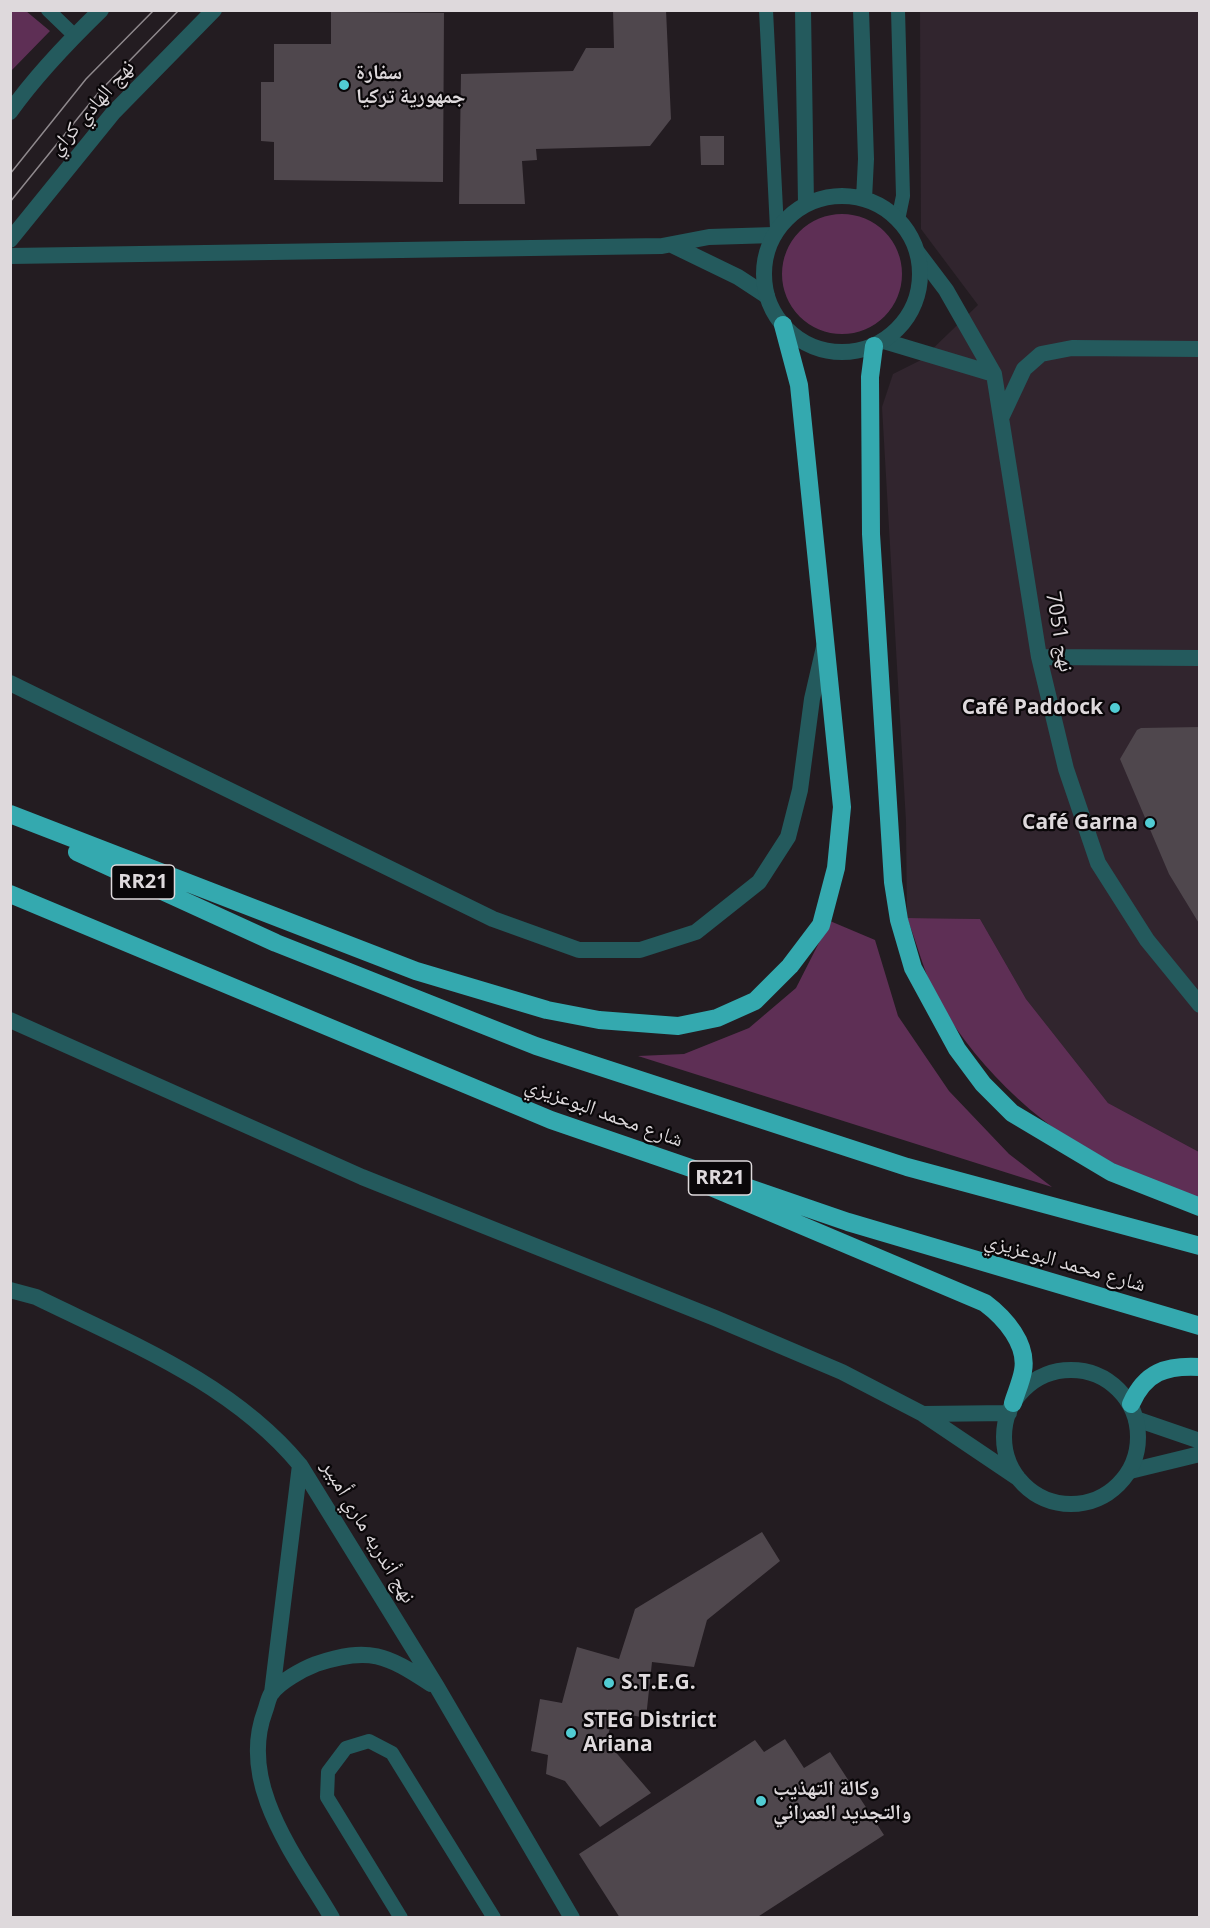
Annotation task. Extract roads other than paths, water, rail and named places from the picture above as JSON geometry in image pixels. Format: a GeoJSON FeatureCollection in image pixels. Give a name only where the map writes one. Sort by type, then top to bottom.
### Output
{"type":"FeatureCollection","features":[{"type":"Feature","properties":{"kind":"highway"},"geometry":{"type":"LineString","coordinates":[[10,814],[416,972],[547,1010],[599,1020],[678,1026],[717,1018],[755,1001],[790,966],[821,925],[836,868],[842,807],[799,385],[783,325]]}},
{"type":"Feature","properties":{"kind":"highway"},"geometry":{"type":"LineString","coordinates":[[879,343],[870,377],[871,534],[892,882],[899,920],[913,968],[957,1049],[983,1084],[1012,1113],[1111,1172],[1200,1207]]}},
{"type":"Feature","properties":{"kind":"highway","name":"شارع محمد البوعزيزي"},"geometry":{"type":"LineString","coordinates":[[10,821],[276,943],[536,1046],[907,1167],[1200,1246]]}},
{"type":"Feature","properties":{"kind":"highway","name":"شارع محمد البوعزيزي"},"geometry":{"type":"LineString","coordinates":[[10,894],[551,1120],[848,1222],[1200,1326]]}},
{"type":"Feature","properties":{"kind":"highway"},"geometry":{"type":"LineString","coordinates":[[551,1120],[985,1304],[999,1313],[1020,1344],[1024,1369],[1011,1408]]}},
{"type":"Feature","properties":{"kind":"highway"},"geometry":{"type":"LineString","coordinates":[[1134,1412],[1138,1387],[1156,1373],[1178,1365],[1200,1367]]}},
{"type":"Feature","properties":{"kind":"street"},"geometry":{"type":"LineString","coordinates":[[10,112],[25,91],[74,35],[101,10]]}},
{"type":"Feature","properties":{"kind":"street","name":"نهج الهادي كراي"},"geometry":{"type":"LineString","coordinates":[[10,240],[113,113],[214,10]]}},
{"type":"Feature","properties":{"kind":"street"},"geometry":{"type":"LineString","coordinates":[[803,10],[806,204]]}},
{"type":"Feature","properties":{"kind":"street"},"geometry":{"type":"LineString","coordinates":[[861,10],[866,159],[864,199]]}},
{"type":"Feature","properties":{"kind":"street"},"geometry":{"type":"LineString","coordinates":[[845,195],[864,199],[883,207],[910,235],[918,253],[920,286],[908,318],[879,343],[842,353],[809,345],[783,325],[767,296],[764,276],[766,254],[776,232],[790,215],[806,204],[825,197],[845,195]]}},
{"type":"Feature","properties":{"kind":"street"},"geometry":{"type":"LineString","coordinates":[[10,256],[672,245],[710,237],[776,232]]}},
{"type":"Feature","properties":{"kind":"street"},"geometry":{"type":"LineString","coordinates":[[672,245],[738,277],[767,296]]}},
{"type":"Feature","properties":{"kind":"street","name":"نهج 7051"},"geometry":{"type":"LineString","coordinates":[[918,253],[946,290],[993,374],[1039,657],[1066,770],[1098,863],[1147,940],[1200,1005]]}},
{"type":"Feature","properties":{"kind":"street"},"geometry":{"type":"LineString","coordinates":[[879,343],[993,374]]}},
{"type":"Feature","properties":{"kind":"street"},"geometry":{"type":"LineString","coordinates":[[1001,418],[1024,369],[1041,354],[1072,348],[1200,349]]}},
{"type":"Feature","properties":{"kind":"street"},"geometry":{"type":"LineString","coordinates":[[10,684],[493,920],[579,950],[640,950],[696,932],[759,882],[788,837],[800,790],[812,699],[824,646]]}},
{"type":"Feature","properties":{"kind":"street"},"geometry":{"type":"LineString","coordinates":[[1039,657],[1200,658]]}},
{"type":"Feature","properties":{"kind":"street"},"geometry":{"type":"LineString","coordinates":[[10,1020],[362,1177],[715,1318],[821,1363],[923,1414],[1018,1478],[1038,1495],[1062,1504],[1089,1502],[1113,1490],[1130,1471],[1138,1446],[1134,1412]]}},
{"type":"Feature","properties":{"kind":"street","name":"نهج أندريه ماري أمبير"},"geometry":{"type":"LineString","coordinates":[[10,1290],[36,1297],[220,1392],[259,1422],[300,1465],[437,1687],[572,1917]]}},
{"type":"Feature","properties":{"kind":"street"},"geometry":{"type":"LineString","coordinates":[[1018,1478],[1006,1454],[1004,1428],[1011,1408],[1030,1383],[1053,1372],[1080,1370],[1105,1378],[1134,1412],[1200,1441]]}},
{"type":"Feature","properties":{"kind":"street"},"geometry":{"type":"LineString","coordinates":[[923,1414],[1011,1408]]}},
{"type":"Feature","properties":{"kind":"street"},"geometry":{"type":"LineString","coordinates":[[1130,1471],[1200,1454]]}},
{"type":"Feature","properties":{"kind":"street"},"geometry":{"type":"LineString","coordinates":[[300,1465],[272,1693],[260,1726],[258,1763],[265,1794],[279,1828],[332,1917]]}},
{"type":"Feature","properties":{"kind":"street"},"geometry":{"type":"LineString","coordinates":[[272,1693],[305,1668],[333,1658],[371,1653],[399,1662],[437,1687]]}},
{"type":"Feature","properties":{"kind":"lane"},"geometry":{"type":"LineString","coordinates":[[48,10],[74,35]]}},
{"type":"Feature","properties":{"kind":"lane"},"geometry":{"type":"LineString","coordinates":[[766,10],[776,232]]}},
{"type":"Feature","properties":{"kind":"lane"},"geometry":{"type":"LineString","coordinates":[[898,10],[903,183],[898,220]]}},
{"type":"Feature","properties":{"kind":"lane"},"geometry":{"type":"LineString","coordinates":[[401,1917],[327,1797],[327,1772],[346,1748],[369,1741],[392,1753],[494,1917]]}},
{"type":"Feature","properties":{"kind":"tram line"},"geometry":{"type":"LineString","coordinates":[[10,174],[86,79],[154,10]]}},
{"type":"Feature","properties":{"kind":"tram line"},"geometry":{"type":"LineString","coordinates":[[10,202],[99,92],[179,10]]}},
{"type":"Feature","properties":{"kind":"place","name":"سفارة جمهورية تركيا"},"geometry":{"type":"Point","coordinates":[344,85]}},
{"type":"Feature","properties":{"kind":"place","name":"Café Paddock"},"geometry":{"type":"Point","coordinates":[1115,708]}},
{"type":"Feature","properties":{"kind":"place","name":"Café Garna"},"geometry":{"type":"Point","coordinates":[1150,823]}},
{"type":"Feature","properties":{"kind":"place","name":"S.T.E.G."},"geometry":{"type":"Point","coordinates":[609,1683]}},
{"type":"Feature","properties":{"kind":"place","name":"STEG District Ariana"},"geometry":{"type":"Point","coordinates":[571,1733]}},
{"type":"Feature","properties":{"kind":"place","name":"وكالة التهذيب والتجديد العمراني"},"geometry":{"type":"Point","coordinates":[761,1801]}}]}
